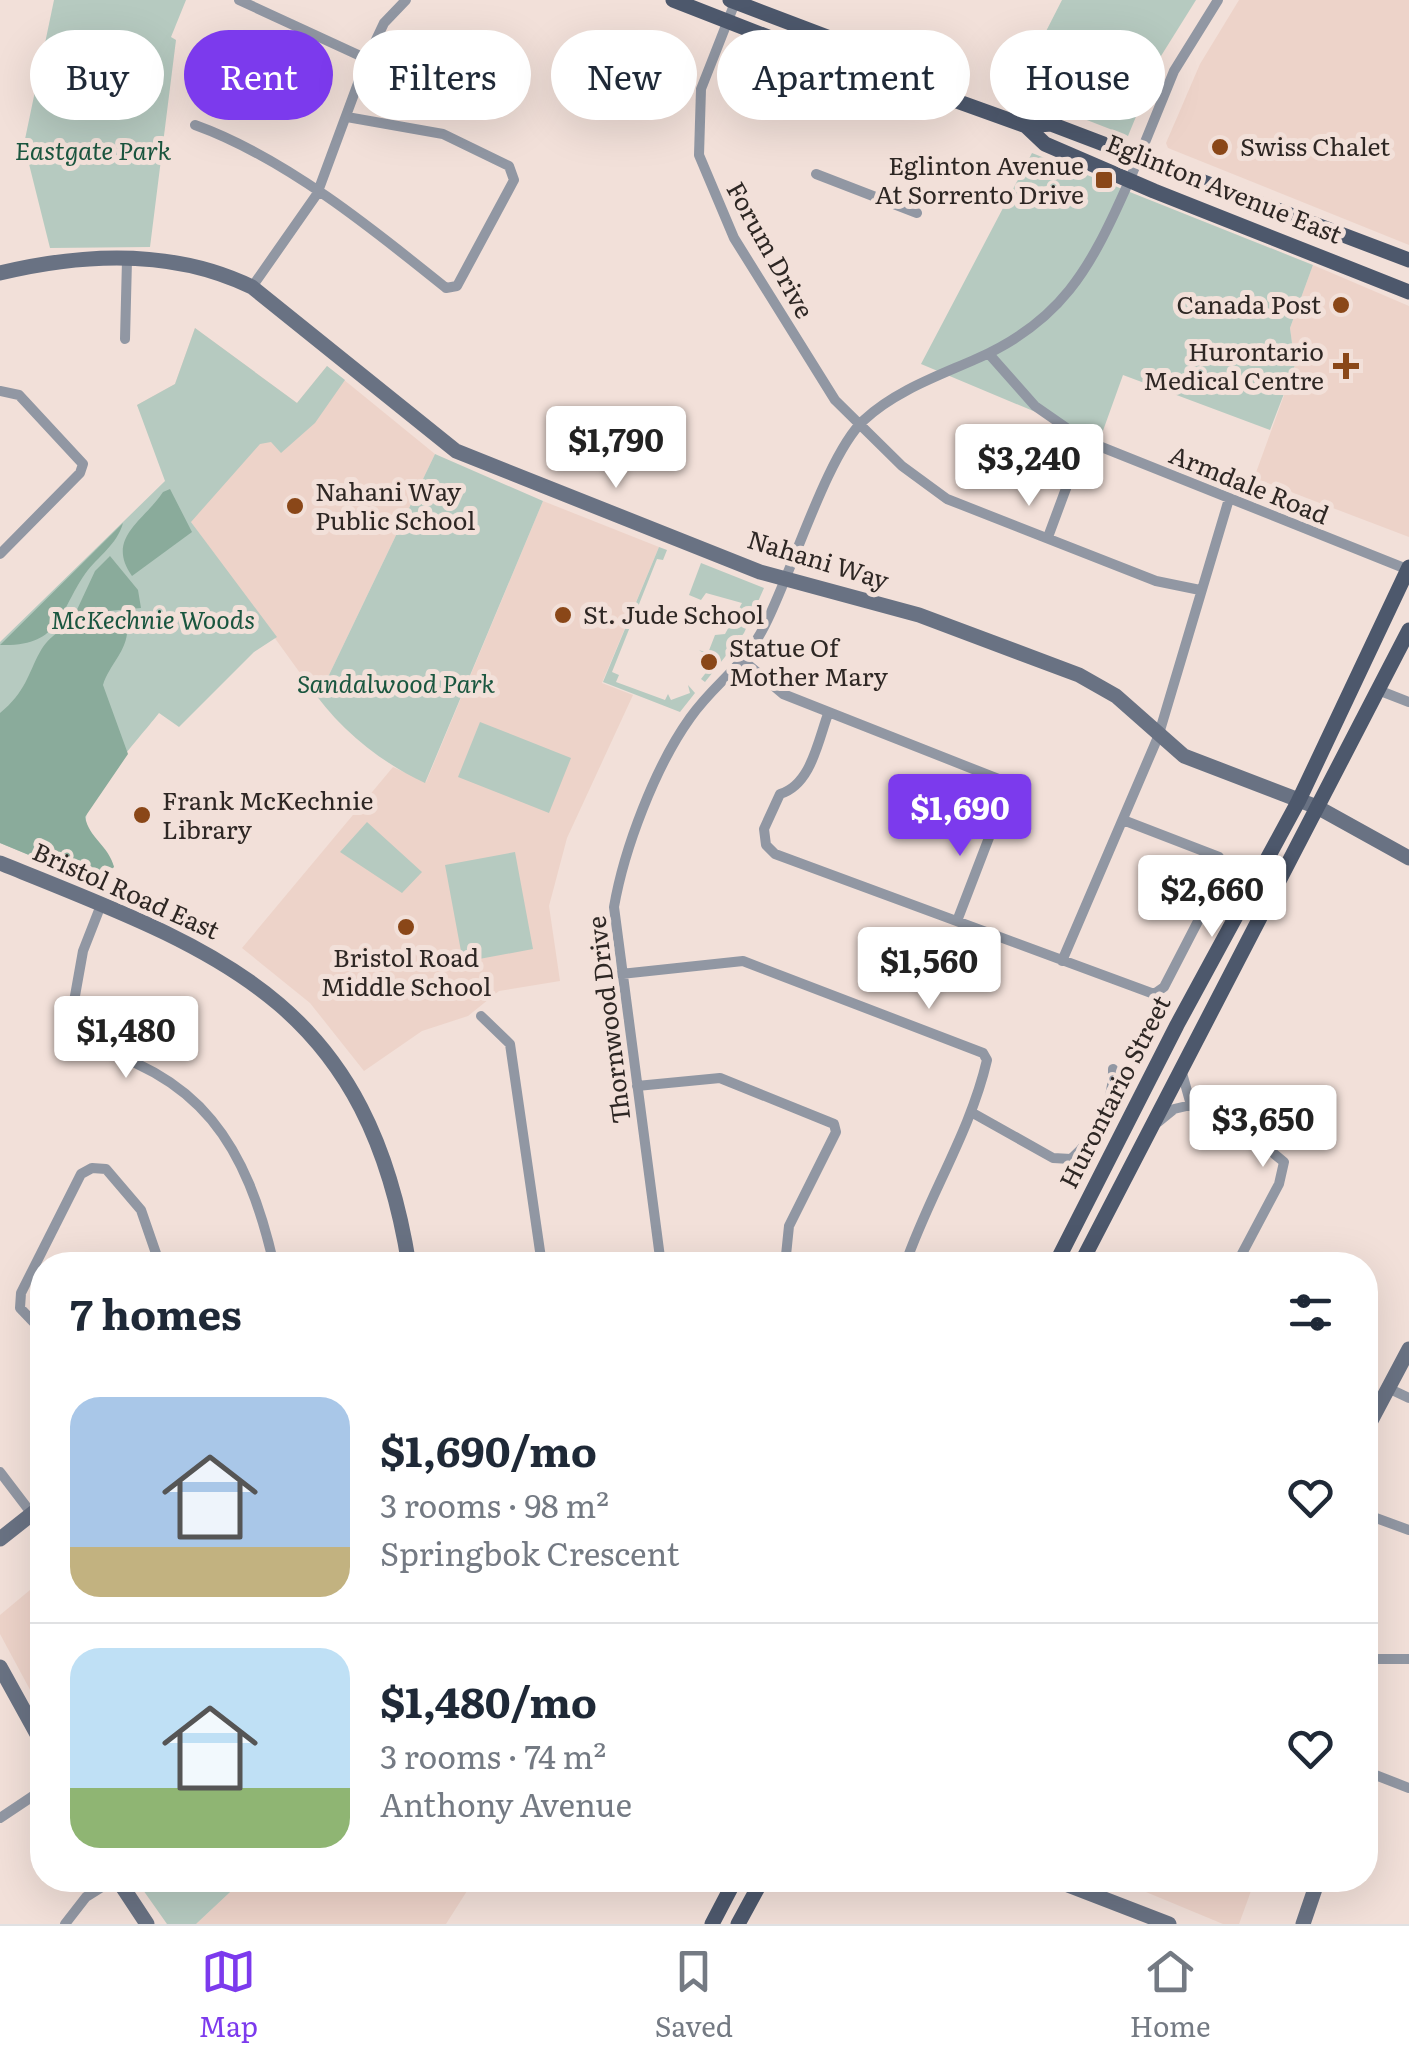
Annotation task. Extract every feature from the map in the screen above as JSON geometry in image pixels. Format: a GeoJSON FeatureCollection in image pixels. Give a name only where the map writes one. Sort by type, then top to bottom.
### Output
{"type":"FeatureCollection","features":[{"type":"Feature","properties":{"kind":"main road","name":"Eglinton Avenue East"},"geometry":{"type":"LineString","coordinates":[[673,0],[752,30]]}},
{"type":"Feature","properties":{"kind":"main road","name":"Eglinton Avenue East"},"geometry":{"type":"LineString","coordinates":[[734,1],[809,30]]}},
{"type":"Feature","properties":{"kind":"main road","name":"Eglinton Avenue East"},"geometry":{"type":"LineString","coordinates":[[970,106],[1026,126],[1045,144],[1128,184],[1409,292]]}},
{"type":"Feature","properties":{"kind":"main road","name":"Eglinton Avenue East"},"geometry":{"type":"LineString","coordinates":[[1026,126],[1052,124],[1409,260]]}},
{"type":"Feature","properties":{"kind":"main road","name":"Hurontario Street"},"geometry":{"type":"LineString","coordinates":[[1062,1252],[1177,1025],[1298,802],[1409,569]]}},
{"type":"Feature","properties":{"kind":"main road","name":"Hurontario Street"},"geometry":{"type":"LineString","coordinates":[[1087,1252],[1409,630]]}},
{"type":"Feature","properties":{"kind":"main road"},"geometry":{"type":"LineString","coordinates":[[712,1924],[729,1892]]}},
{"type":"Feature","properties":{"kind":"main road"},"geometry":{"type":"LineString","coordinates":[[738,1924],[755,1892]]}},
{"type":"Feature","properties":{"kind":"street"},"geometry":{"type":"LineString","coordinates":[[239,0],[353,53]]}},
{"type":"Feature","properties":{"kind":"street"},"geometry":{"type":"LineString","coordinates":[[381,30],[406,0]]}},
{"type":"Feature","properties":{"kind":"street","name":"Thornwood Drive"},"geometry":{"type":"LineString","coordinates":[[659,1252],[614,907],[622,866],[690,718],[745,662],[839,458],[860,424],[891,399],[989,354],[1057,308],[1086,273],[1174,71],[1218,0]]}},
{"type":"Feature","properties":{"kind":"street","name":"Forum Drive"},"geometry":{"type":"LineString","coordinates":[[734,1],[701,89],[700,155],[734,238],[817,374],[860,424],[940,495],[1156,581],[1200,590]]}},
{"type":"Feature","properties":{"kind":"street"},"geometry":{"type":"LineString","coordinates":[[252,287],[317,194],[353,99]]}},
{"type":"Feature","properties":{"kind":"street"},"geometry":{"type":"LineString","coordinates":[[195,125],[238,143],[317,194],[446,288],[457,286],[514,180],[509,166],[443,134],[347,116]]}},
{"type":"Feature","properties":{"kind":"street"},"geometry":{"type":"LineString","coordinates":[[816,174],[917,213]]}},
{"type":"Feature","properties":{"kind":"street","name":"Nahani Way"},"geometry":{"type":"LineString","coordinates":[[0,272],[74,258],[127,260],[196,265],[252,287],[456,451],[785,580],[920,615],[1078,675],[1116,696],[1158,737],[1202,765],[1318,808],[1409,858]]}},
{"type":"Feature","properties":{"kind":"street"},"geometry":{"type":"LineString","coordinates":[[125,339],[127,260]]}},
{"type":"Feature","properties":{"kind":"street","name":"Armdale Road"},"geometry":{"type":"LineString","coordinates":[[989,354],[1035,406],[1084,440],[1409,569]]}},
{"type":"Feature","properties":{"kind":"street"},"geometry":{"type":"LineString","coordinates":[[0,391],[19,395],[83,464],[80,473],[0,554]]}},
{"type":"Feature","properties":{"kind":"street"},"geometry":{"type":"LineString","coordinates":[[1048,537],[1084,440]]}},
{"type":"Feature","properties":{"kind":"street"},"geometry":{"type":"LineString","coordinates":[[1062,961],[1158,737],[1230,500]]}},
{"type":"Feature","properties":{"kind":"street"},"geometry":{"type":"LineString","coordinates":[[745,662],[783,694],[992,774],[1005,787],[957,921]]}},
{"type":"Feature","properties":{"kind":"street"},"geometry":{"type":"LineString","coordinates":[[1378,690],[1409,702]]}},
{"type":"Feature","properties":{"kind":"street"},"geometry":{"type":"LineString","coordinates":[[828,714],[808,769],[776,799],[764,828],[766,845],[775,854],[1148,994],[1159,992],[1225,874],[1218,857],[1123,820]]}},
{"type":"Feature","properties":{"kind":"street","name":"Bristol Road East"},"geometry":{"type":"LineString","coordinates":[[0,863],[188,942],[241,972],[288,1011],[324,1050],[376,1137],[396,1198],[406,1252]]}},
{"type":"Feature","properties":{"kind":"street"},"geometry":{"type":"LineString","coordinates":[[101,906],[82,951],[68,1035],[74,1043],[143,1066],[189,1096],[229,1139],[260,1202],[271,1252]]}},
{"type":"Feature","properties":{"kind":"street"},"geometry":{"type":"LineString","coordinates":[[621,974],[743,961],[978,1051],[987,1060],[970,1112],[910,1252]]}},
{"type":"Feature","properties":{"kind":"street"},"geometry":{"type":"LineString","coordinates":[[482,1016],[510,1044],[540,1252]]}},
{"type":"Feature","properties":{"kind":"street"},"geometry":{"type":"LineString","coordinates":[[1182,1068],[1184,1092],[1192,1105],[1255,1138],[1284,1162],[1279,1184],[1243,1252]]}},
{"type":"Feature","properties":{"kind":"street"},"geometry":{"type":"LineString","coordinates":[[970,1112],[1053,1158],[1070,1159],[1086,1144],[1114,1094],[1113,1069]]}},
{"type":"Feature","properties":{"kind":"street"},"geometry":{"type":"LineString","coordinates":[[637,1086],[720,1078],[834,1124],[836,1132],[789,1226],[786,1252]]}},
{"type":"Feature","properties":{"kind":"street"},"geometry":{"type":"LineString","coordinates":[[1153,1128],[1164,1115],[1192,1105]]}},
{"type":"Feature","properties":{"kind":"street"},"geometry":{"type":"LineString","coordinates":[[41,1252],[80,1174],[92,1168],[106,1170],[141,1210],[156,1252]]}},
{"type":"Feature","properties":{"kind":"street"},"geometry":{"type":"LineString","coordinates":[[30,1275],[21,1293],[20,1308],[30,1318]]}},
{"type":"Feature","properties":{"kind":"street"},"geometry":{"type":"LineString","coordinates":[[1378,1410],[1409,1348]]}},
{"type":"Feature","properties":{"kind":"street"},"geometry":{"type":"LineString","coordinates":[[1390,1389],[1409,1398]]}},
{"type":"Feature","properties":{"kind":"street"},"geometry":{"type":"LineString","coordinates":[[0,1472],[30,1503]]}},
{"type":"Feature","properties":{"kind":"street"},"geometry":{"type":"LineString","coordinates":[[0,1539],[30,1515]]}},
{"type":"Feature","properties":{"kind":"street"},"geometry":{"type":"LineString","coordinates":[[1378,1519],[1409,1530]]}},
{"type":"Feature","properties":{"kind":"street"},"geometry":{"type":"LineString","coordinates":[[1378,1659],[1409,1659]]}},
{"type":"Feature","properties":{"kind":"street"},"geometry":{"type":"LineString","coordinates":[[2,1676],[30,1723]]}},
{"type":"Feature","properties":{"kind":"street"},"geometry":{"type":"LineString","coordinates":[[1378,1776],[1409,1788]]}},
{"type":"Feature","properties":{"kind":"street"},"geometry":{"type":"LineString","coordinates":[[0,1818],[30,1798]]}},
{"type":"Feature","properties":{"kind":"street"},"geometry":{"type":"LineString","coordinates":[[65,1924],[95,1892]]}},
{"type":"Feature","properties":{"kind":"street"},"geometry":{"type":"LineString","coordinates":[[124,1892],[147,1924]]}},
{"type":"Feature","properties":{"kind":"street"},"geometry":{"type":"LineString","coordinates":[[1086,1892],[1170,1924]]}},
{"type":"Feature","properties":{"kind":"street"},"geometry":{"type":"LineString","coordinates":[[1302,1924],[1314,1892]]}},
{"type":"Feature","properties":{"kind":"shaded area"},"geometry":{"type":"Polygon","coordinates":[[[1239,0],[1409,0],[1409,245],[1168,148],[1166,143],[1200,64],[1239,0]]]}},
{"type":"Feature","properties":{"kind":"shaded area"},"geometry":{"type":"Polygon","coordinates":[[[1313,265],[1409,306],[1409,537],[1254,478],[1295,365],[1290,328],[1313,265]]]}},
{"type":"Feature","properties":{"kind":"shaded area","name":"Nahani Way Public School"},"geometry":{"type":"Polygon","coordinates":[[[195,328],[297,403],[327,366],[435,454],[329,675],[308,684],[191,522],[137,405],[175,384],[195,328]]]}},
{"type":"Feature","properties":{"kind":"shaded area"},"geometry":{"type":"Polygon","coordinates":[[[543,501],[659,547],[602,683],[633,695],[567,838],[549,906],[560,981],[499,991],[468,1016],[422,1031],[364,1071],[310,1003],[242,948],[393,767],[426,782],[543,501]]]}},
{"type":"Feature","properties":{"kind":"shaded area"},"geometry":{"type":"Polygon","coordinates":[[[30,1590],[30,1690],[0,1634],[0,1615],[30,1590]]]}},
{"type":"Feature","properties":{"kind":"shaded area"},"geometry":{"type":"Polygon","coordinates":[[[230,1892],[466,1892],[446,1924],[196,1924],[230,1892]]]}},
{"type":"Feature","properties":{"kind":"shaded area"},"geometry":{"type":"Polygon","coordinates":[[[1146,1892],[1251,1892],[1239,1924],[1223,1924],[1146,1892]]]}},
{"type":"Feature","properties":{"kind":"green space","name":"Eastgate Park"},"geometry":{"type":"Polygon","coordinates":[[[54,0],[186,0],[171,37],[176,40],[150,247],[50,248],[24,144],[30,115],[30,120],[164,120],[164,30],[48,30],[54,0]]]}},
{"type":"Feature","properties":{"kind":"green space"},"geometry":{"type":"Polygon","coordinates":[[[1062,0],[1196,0],[1165,50],[1165,30],[1047,30],[1062,0]]]}},
{"type":"Feature","properties":{"kind":"green space"},"geometry":{"type":"Polygon","coordinates":[[[1087,120],[1135,120],[1128,136],[1087,120]]]}},
{"type":"Feature","properties":{"kind":"green space"},"geometry":{"type":"Polygon","coordinates":[[[1032,153],[1313,265],[1290,328],[1295,365],[1270,430],[1123,375],[1100,439],[921,364],[1032,153]]]}},
{"type":"Feature","properties":{"kind":"green space","name":"McKechnie Woods"},"geometry":{"type":"Polygon","coordinates":[[[195,328],[297,403],[327,366],[345,380],[315,423],[281,453],[271,442],[260,444],[191,522],[277,637],[254,652],[179,727],[159,713],[116,766],[95,797],[86,820],[114,867],[94,882],[0,843],[0,642],[165,481],[137,405],[175,384],[195,328]]]}},
{"type":"Feature","properties":{"kind":"green space","name":"Sandalwood Park"},"geometry":{"type":"Polygon","coordinates":[[[435,454],[543,501],[425,783],[360,741],[332,715],[308,684],[329,675],[435,454]]]}},
{"type":"Feature","properties":{"kind":"green space"},"geometry":{"type":"Polygon","coordinates":[[[170,489],[192,532],[132,576],[125,563],[125,540],[163,492],[170,489]]]}},
{"type":"Feature","properties":{"kind":"green space"},"geometry":{"type":"Polygon","coordinates":[[[123,523],[47,634],[20,644],[0,645],[123,523]]]}},
{"type":"Feature","properties":{"kind":"green space"},"geometry":{"type":"Polygon","coordinates":[[[659,547],[667,550],[663,560],[657,559],[612,672],[619,675],[616,682],[665,700],[668,694],[671,700],[690,693],[688,685],[695,693],[680,712],[603,682],[659,547]]]}},
{"type":"Feature","properties":{"kind":"green space"},"geometry":{"type":"Polygon","coordinates":[[[110,556],[138,590],[141,608],[75,614],[95,571],[110,556]]]}},
{"type":"Feature","properties":{"kind":"green space"},"geometry":{"type":"Polygon","coordinates":[[[701,563],[764,588],[744,633],[705,682],[701,679],[715,661],[699,650],[708,653],[715,635],[725,634],[742,603],[706,593],[701,600],[689,595],[701,563]]]}},
{"type":"Feature","properties":{"kind":"green space"},"geometry":{"type":"Polygon","coordinates":[[[126,619],[126,638],[103,685],[128,754],[85,817],[114,867],[94,882],[0,843],[0,713],[16,698],[48,641],[82,622],[126,619]]]}},
{"type":"Feature","properties":{"kind":"green space"},"geometry":{"type":"Polygon","coordinates":[[[480,722],[571,758],[549,813],[458,777],[480,722]]]}},
{"type":"Feature","properties":{"kind":"green space"},"geometry":{"type":"Polygon","coordinates":[[[367,822],[422,872],[402,893],[340,852],[367,822]]]}},
{"type":"Feature","properties":{"kind":"green space"},"geometry":{"type":"Polygon","coordinates":[[[515,852],[533,949],[463,962],[445,865],[515,852]]]}},
{"type":"Feature","properties":{"kind":"green space"},"geometry":{"type":"Polygon","coordinates":[[[144,1892],[230,1892],[196,1924],[167,1924],[144,1892]]]}},
{"type":"Feature","properties":{"kind":"place","name":"Swiss Chalet"},"geometry":{"type":"Point","coordinates":[1220,147]}},
{"type":"Feature","properties":{"kind":"place","name":"Eglinton Avenue At Sorrento Drive"},"geometry":{"type":"Point","coordinates":[1104,180]}},
{"type":"Feature","properties":{"kind":"place","name":"Canada Post"},"geometry":{"type":"Point","coordinates":[1341,305]}},
{"type":"Feature","properties":{"kind":"place","name":"Hurontario Medical Centre"},"geometry":{"type":"Point","coordinates":[1346,366]}},
{"type":"Feature","properties":{"kind":"place","name":"Nahani Way Public School"},"geometry":{"type":"Point","coordinates":[295,506]}},
{"type":"Feature","properties":{"kind":"place","name":"St. Jude School"},"geometry":{"type":"Point","coordinates":[563,615]}},
{"type":"Feature","properties":{"kind":"place","name":"Statue Of Mother Mary"},"geometry":{"type":"Point","coordinates":[709,662]}},
{"type":"Feature","properties":{"kind":"place","name":"Frank McKechnie Library"},"geometry":{"type":"Point","coordinates":[142,815]}},
{"type":"Feature","properties":{"kind":"place","name":"Bristol Road Middle School"},"geometry":{"type":"Point","coordinates":[406,927]}}]}
